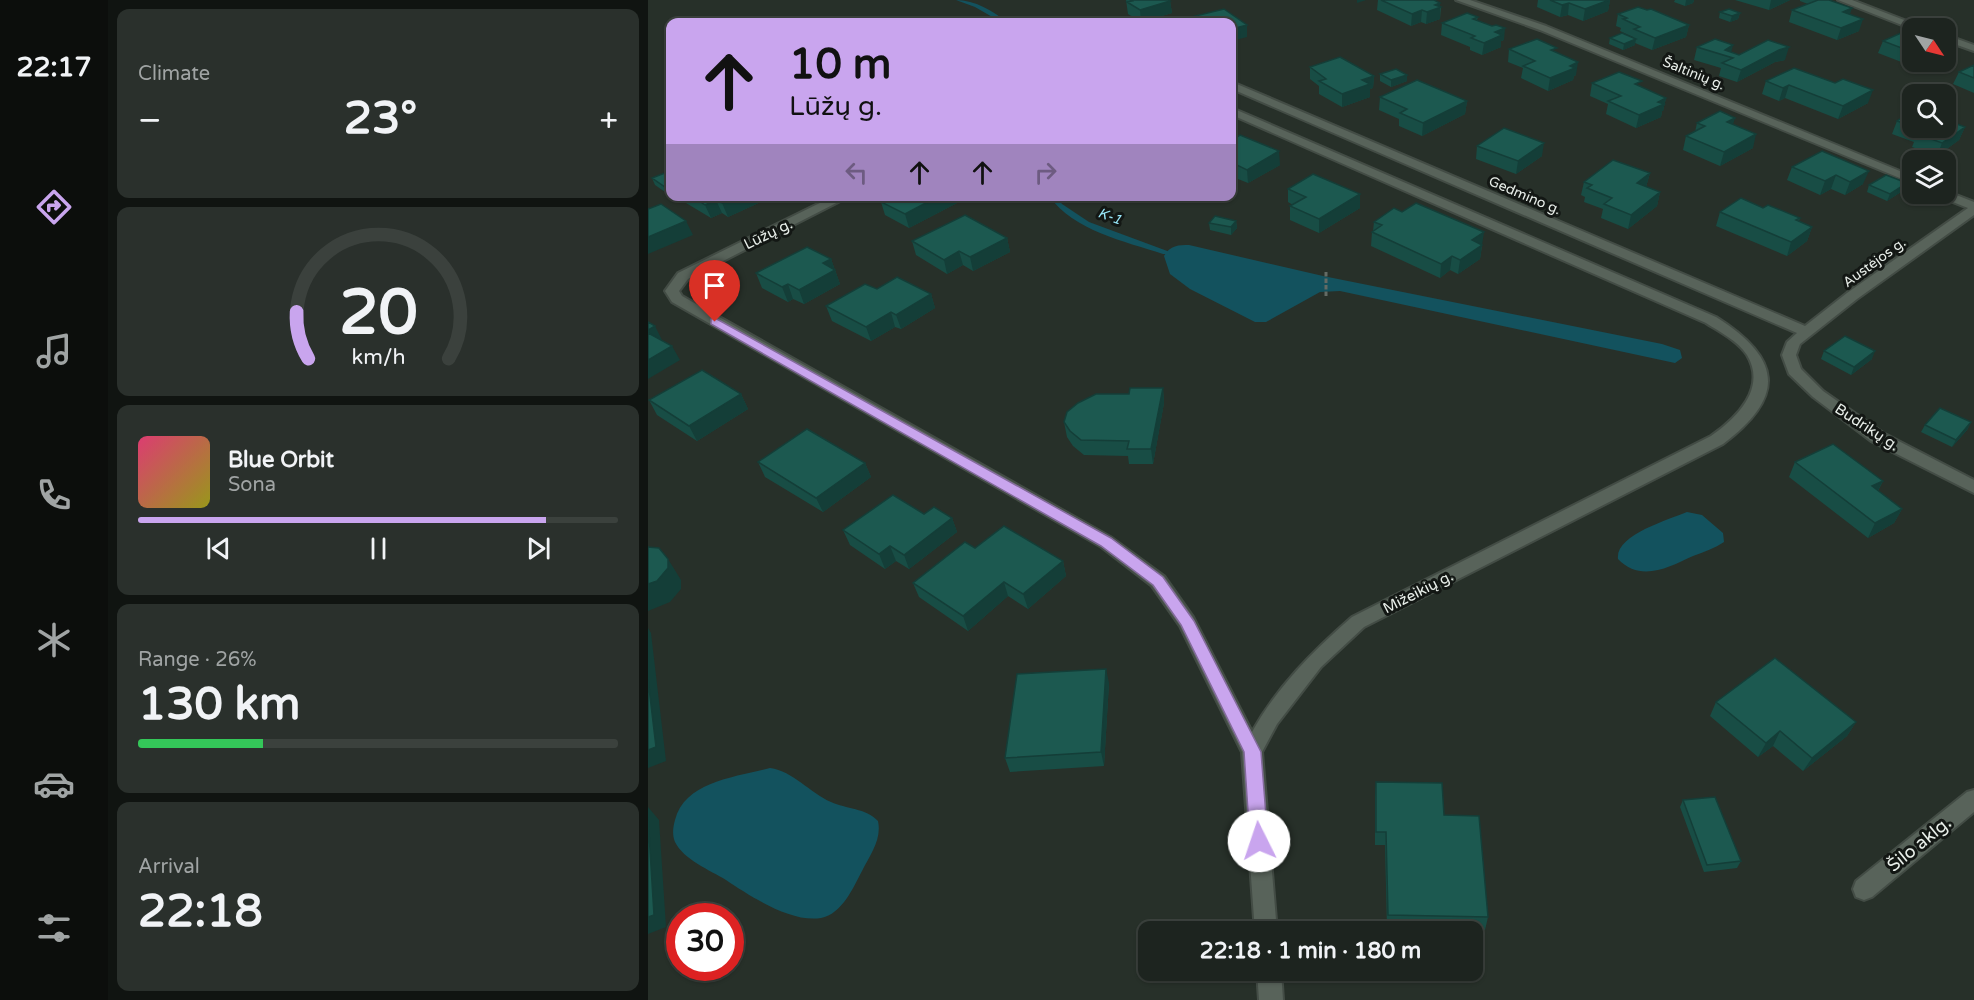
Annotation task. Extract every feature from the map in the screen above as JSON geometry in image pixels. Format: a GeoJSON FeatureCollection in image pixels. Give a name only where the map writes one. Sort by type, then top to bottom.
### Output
{"type":"FeatureCollection","features":[{"type":"Feature","properties":{"kind":"street","name":"Šaltinių g."},"geometry":{"type":"LineString","coordinates":[[1461,0],[1543,28],[1902,176]]}},
{"type":"Feature","properties":{"kind":"street"},"geometry":{"type":"LineString","coordinates":[[1843,0],[1902,21]]}},
{"type":"Feature","properties":{"kind":"street"},"geometry":{"type":"LineString","coordinates":[[1956,42],[1974,48]]}},
{"type":"Feature","properties":{"kind":"street","name":"Gedmino g."},"geometry":{"type":"LineString","coordinates":[[1236,87],[1807,332]]}},
{"type":"Feature","properties":{"kind":"street","name":"Mižeikių g."},"geometry":{"type":"LineString","coordinates":[[1236,113],[1711,320],[1729,331],[1754,355],[1762,376],[1759,394],[1747,414],[1735,428],[1717,440],[1358,622],[1314,662],[1270,718],[1252,752]]}},
{"type":"Feature","properties":{"kind":"street"},"geometry":{"type":"LineString","coordinates":[[1956,200],[1974,208]]}},
{"type":"Feature","properties":{"kind":"street","name":"Lūžų g."},"geometry":{"type":"LineString","coordinates":[[834,201],[683,276],[672,291],[677,299],[753,344],[1106,542],[1158,581],[1187,621],[1252,752]]}},
{"type":"Feature","properties":{"kind":"street","name":"Austėjos g."},"geometry":{"type":"LineString","coordinates":[[1794,342],[1852,296],[1974,208]]}},
{"type":"Feature","properties":{"kind":"street","name":"Budrikų g."},"geometry":{"type":"LineString","coordinates":[[1794,342],[1789,355],[1794,371],[1818,394],[1877,437],[1974,487]]}},
{"type":"Feature","properties":{"kind":"street"},"geometry":{"type":"LineString","coordinates":[[1252,752],[1265,921]]}},
{"type":"Feature","properties":{"kind":"street","name":"Šilo aklg."},"geometry":{"type":"LineString","coordinates":[[1864,889],[1974,799]]}},
{"type":"Feature","properties":{"kind":"street"},"geometry":{"type":"LineString","coordinates":[[1270,981],[1271,1000]]}},
{"type":"Feature","properties":{"kind":"path"},"geometry":{"type":"LineString","coordinates":[[1326,272],[1326,296]]}},
{"type":"Feature","properties":{"kind":"water"},"geometry":{"type":"Polygon","coordinates":[[[1189,245],[1323,276],[1662,344],[1680,350],[1682,358],[1675,363],[1340,291],[1320,292],[1266,322],[1255,322],[1190,289],[1170,274],[1164,256],[1166,252],[1178,246],[1189,245]]]}},
{"type":"Feature","properties":{"kind":"water"},"geometry":{"type":"Polygon","coordinates":[[[1687,512],[1702,515],[1723,533],[1724,542],[1655,571],[1636,570],[1618,559],[1619,550],[1634,536],[1656,524],[1687,512]]]}},
{"type":"Feature","properties":{"kind":"water"},"geometry":{"type":"Polygon","coordinates":[[[770,768],[786,773],[831,802],[862,811],[878,821],[877,841],[872,853],[846,899],[828,916],[809,918],[771,907],[691,859],[679,848],[673,837],[675,820],[689,797],[714,783],[770,768]]]}},
{"type":"Feature","properties":{"kind":"building"},"geometry":{"type":"Polygon","coordinates":[[[1130,0],[1170,1],[1140,10],[1127,2],[1132,1],[1130,0]]]}},
{"type":"Feature","properties":{"kind":"building"},"geometry":{"type":"Polygon","coordinates":[[[1381,0],[1434,0],[1440,3],[1435,5],[1441,7],[1412,14],[1381,0]]]}},
{"type":"Feature","properties":{"kind":"building"},"geometry":{"type":"Polygon","coordinates":[[[1550,0],[1609,0],[1585,9],[1569,3],[1562,5],[1550,0]]]}},
{"type":"Feature","properties":{"kind":"building"},"geometry":{"type":"Polygon","coordinates":[[[1818,0],[1829,0],[1852,8],[1843,12],[1863,19],[1841,28],[1792,10],[1818,0]]]}},
{"type":"Feature","properties":{"kind":"building"},"geometry":{"type":"Polygon","coordinates":[[[1638,7],[1651,9],[1689,25],[1655,38],[1634,29],[1640,27],[1618,14],[1638,7]]]}},
{"type":"Feature","properties":{"kind":"building"},"geometry":{"type":"Polygon","coordinates":[[[1224,9],[1247,25],[1236,28],[1236,18],[1187,18],[1224,9]]]}},
{"type":"Feature","properties":{"kind":"building"},"geometry":{"type":"Polygon","coordinates":[[[1729,9],[1740,13],[1732,16],[1720,12],[1729,9]]]}},
{"type":"Feature","properties":{"kind":"building"},"geometry":{"type":"Polygon","coordinates":[[[1467,13],[1478,17],[1473,19],[1505,28],[1495,32],[1502,35],[1484,43],[1471,38],[1475,36],[1442,23],[1467,13]]]}},
{"type":"Feature","properties":{"kind":"building"},"geometry":{"type":"Polygon","coordinates":[[[1622,33],[1636,39],[1624,44],[1610,38],[1622,33]]]}},
{"type":"Feature","properties":{"kind":"building"},"geometry":{"type":"Polygon","coordinates":[[[1902,33],[1902,48],[1883,41],[1902,33]]]}},
{"type":"Feature","properties":{"kind":"building"},"geometry":{"type":"Polygon","coordinates":[[[1537,39],[1557,48],[1551,50],[1578,62],[1570,66],[1575,68],[1550,78],[1523,66],[1535,61],[1509,49],[1537,39]]]}},
{"type":"Feature","properties":{"kind":"building"},"geometry":{"type":"Polygon","coordinates":[[[1715,39],[1733,45],[1725,50],[1739,55],[1768,40],[1789,47],[1741,70],[1722,63],[1733,58],[1697,47],[1715,39]]]}},
{"type":"Feature","properties":{"kind":"building"},"geometry":{"type":"Polygon","coordinates":[[[1340,57],[1374,76],[1362,80],[1370,84],[1342,94],[1319,81],[1326,79],[1310,67],[1340,57]]]}},
{"type":"Feature","properties":{"kind":"building"},"geometry":{"type":"Polygon","coordinates":[[[1974,65],[1974,78],[1959,72],[1974,65]]]}},
{"type":"Feature","properties":{"kind":"building"},"geometry":{"type":"Polygon","coordinates":[[[1794,68],[1835,83],[1843,79],[1873,90],[1843,106],[1789,85],[1783,88],[1766,81],[1794,68]]]}},
{"type":"Feature","properties":{"kind":"building"},"geometry":{"type":"Polygon","coordinates":[[[1396,69],[1407,75],[1391,80],[1380,74],[1396,69]]]}},
{"type":"Feature","properties":{"kind":"building"},"geometry":{"type":"Polygon","coordinates":[[[1619,72],[1642,81],[1635,84],[1666,98],[1658,102],[1664,104],[1639,115],[1608,101],[1621,96],[1592,83],[1619,72]]]}},
{"type":"Feature","properties":{"kind":"building"},"geometry":{"type":"Polygon","coordinates":[[[1417,80],[1467,101],[1423,123],[1400,113],[1407,109],[1380,97],[1417,80]]]}},
{"type":"Feature","properties":{"kind":"building"},"geometry":{"type":"Polygon","coordinates":[[[1720,111],[1735,118],[1727,122],[1756,134],[1724,152],[1686,136],[1705,126],[1697,123],[1720,111]]]}},
{"type":"Feature","properties":{"kind":"building"},"geometry":{"type":"Polygon","coordinates":[[[1956,124],[1965,127],[1956,133],[1956,124]]]}},
{"type":"Feature","properties":{"kind":"building"},"geometry":{"type":"Polygon","coordinates":[[[1504,128],[1544,143],[1518,161],[1477,146],[1504,128]]]}},
{"type":"Feature","properties":{"kind":"building"},"geometry":{"type":"Polygon","coordinates":[[[1240,135],[1279,151],[1247,170],[1236,166],[1236,138],[1240,135]]]}},
{"type":"Feature","properties":{"kind":"building"},"geometry":{"type":"Polygon","coordinates":[[[1928,138],[1949,138],[1942,143],[1928,138]]]}},
{"type":"Feature","properties":{"kind":"building"},"geometry":{"type":"Polygon","coordinates":[[[1822,151],[1869,171],[1850,182],[1836,175],[1825,181],[1792,167],[1822,151]]]}},
{"type":"Feature","properties":{"kind":"building"},"geometry":{"type":"Polygon","coordinates":[[[1613,160],[1650,173],[1637,183],[1660,192],[1631,215],[1604,204],[1612,198],[1587,188],[1592,185],[1584,182],[1613,160]]]}},
{"type":"Feature","properties":{"kind":"building"},"geometry":{"type":"Polygon","coordinates":[[[666,173],[666,186],[665,187],[652,178],[666,173]]]}},
{"type":"Feature","properties":{"kind":"building"},"geometry":{"type":"Polygon","coordinates":[[[1313,174],[1360,194],[1319,219],[1290,206],[1306,197],[1288,189],[1313,174]]]}},
{"type":"Feature","properties":{"kind":"building"},"geometry":{"type":"Polygon","coordinates":[[[1886,175],[1902,181],[1902,186],[1890,194],[1869,185],[1886,175]]]}},
{"type":"Feature","properties":{"kind":"building"},"geometry":{"type":"Polygon","coordinates":[[[1741,198],[1763,208],[1768,205],[1800,218],[1796,220],[1812,227],[1791,242],[1720,212],[1741,198]]]}},
{"type":"Feature","properties":{"kind":"building"},"geometry":{"type":"Polygon","coordinates":[[[699,201],[714,201],[705,205],[699,201]]]}},
{"type":"Feature","properties":{"kind":"building"},"geometry":{"type":"Polygon","coordinates":[[[883,201],[930,201],[905,214],[881,202],[883,201]]]}},
{"type":"Feature","properties":{"kind":"building"},"geometry":{"type":"Polygon","coordinates":[[[1416,203],[1484,232],[1472,240],[1482,245],[1460,260],[1452,256],[1441,264],[1372,232],[1382,225],[1374,222],[1394,208],[1402,212],[1416,203]]]}},
{"type":"Feature","properties":{"kind":"building"},"geometry":{"type":"Polygon","coordinates":[[[661,204],[686,221],[648,237],[648,209],[661,204]]]}},
{"type":"Feature","properties":{"kind":"building"},"geometry":{"type":"Polygon","coordinates":[[[965,215],[1007,238],[970,257],[959,251],[944,260],[912,241],[965,215]]]}},
{"type":"Feature","properties":{"kind":"building"},"geometry":{"type":"Polygon","coordinates":[[[1215,216],[1236,221],[1231,227],[1209,223],[1215,216]]]}},
{"type":"Feature","properties":{"kind":"building"},"geometry":{"type":"Polygon","coordinates":[[[807,247],[831,259],[823,263],[835,270],[799,290],[788,284],[782,287],[756,273],[807,247]]]}},
{"type":"Feature","properties":{"kind":"building"},"geometry":{"type":"Polygon","coordinates":[[[897,277],[931,294],[896,315],[891,312],[866,327],[826,306],[865,284],[877,289],[897,277]]]}},
{"type":"Feature","properties":{"kind":"building"},"geometry":{"type":"Polygon","coordinates":[[[648,322],[655,326],[648,330],[648,322]]]}},
{"type":"Feature","properties":{"kind":"building"},"geometry":{"type":"Polygon","coordinates":[[[648,333],[672,346],[648,360],[648,333]]]}},
{"type":"Feature","properties":{"kind":"building"},"geometry":{"type":"Polygon","coordinates":[[[1845,336],[1875,351],[1854,367],[1824,351],[1845,336]]]}},
{"type":"Feature","properties":{"kind":"building"},"geometry":{"type":"Polygon","coordinates":[[[702,370],[741,394],[689,426],[649,400],[702,370]]]}},
{"type":"Feature","properties":{"kind":"building"},"geometry":{"type":"Polygon","coordinates":[[[1130,388],[1163,388],[1151,449],[1127,449],[1129,441],[1081,440],[1070,431],[1064,422],[1067,412],[1078,403],[1096,394],[1129,394],[1130,388]]]}},
{"type":"Feature","properties":{"kind":"building"},"geometry":{"type":"Polygon","coordinates":[[[1940,408],[1971,422],[1956,440],[1925,425],[1940,408]]]}},
{"type":"Feature","properties":{"kind":"building"},"geometry":{"type":"Polygon","coordinates":[[[807,429],[865,463],[816,498],[758,462],[807,429]]]}},
{"type":"Feature","properties":{"kind":"building"},"geometry":{"type":"Polygon","coordinates":[[[1833,444],[1883,481],[1872,486],[1902,509],[1875,523],[1795,462],[1833,444]]]}},
{"type":"Feature","properties":{"kind":"building"},"geometry":{"type":"Polygon","coordinates":[[[893,495],[924,514],[934,507],[952,518],[904,555],[890,546],[879,554],[843,530],[893,495]]]}},
{"type":"Feature","properties":{"kind":"building"},"geometry":{"type":"Polygon","coordinates":[[[1004,526],[1063,561],[1023,594],[1004,582],[963,616],[913,583],[965,542],[975,548],[1004,526]]]}},
{"type":"Feature","properties":{"kind":"building"},"geometry":{"type":"Polygon","coordinates":[[[648,547],[659,548],[668,559],[668,568],[657,581],[648,584],[648,547]]]}},
{"type":"Feature","properties":{"kind":"building"},"geometry":{"type":"Polygon","coordinates":[[[1775,658],[1856,722],[1812,758],[1780,731],[1766,743],[1716,702],[1775,658]]]}},
{"type":"Feature","properties":{"kind":"building"},"geometry":{"type":"Polygon","coordinates":[[[1106,669],[1101,752],[1005,758],[1017,674],[1106,669]]]}},
{"type":"Feature","properties":{"kind":"building"},"geometry":{"type":"Polygon","coordinates":[[[648,679],[656,747],[648,750],[648,679]]]}},
{"type":"Feature","properties":{"kind":"building"},"geometry":{"type":"Polygon","coordinates":[[[1376,782],[1442,783],[1444,815],[1479,816],[1488,917],[1388,915],[1386,832],[1376,832],[1376,782]]]}},
{"type":"Feature","properties":{"kind":"building"},"geometry":{"type":"Polygon","coordinates":[[[1715,797],[1741,861],[1707,865],[1683,800],[1715,797]]]}},
{"type":"Feature","properties":{"kind":"building"},"geometry":{"type":"Polygon","coordinates":[[[648,817],[654,915],[648,917],[648,817]]]}},
{"type":"Feature","properties":{"kind":"waterway","name":"K-1"},"geometry":{"type":"LineString","coordinates":[[959,0],[977,6],[997,18]]}},
{"type":"Feature","properties":{"kind":"waterway","name":"K-1"},"geometry":{"type":"LineString","coordinates":[[1056,201],[1072,215],[1103,231],[1166,252]]}},
{"type":"Feature","properties":{"kind":"route"},"geometry":{"type":"LineString","coordinates":[[715,322],[1106,542],[1158,581],[1187,621],[1252,752],[1259,841]]}}]}
